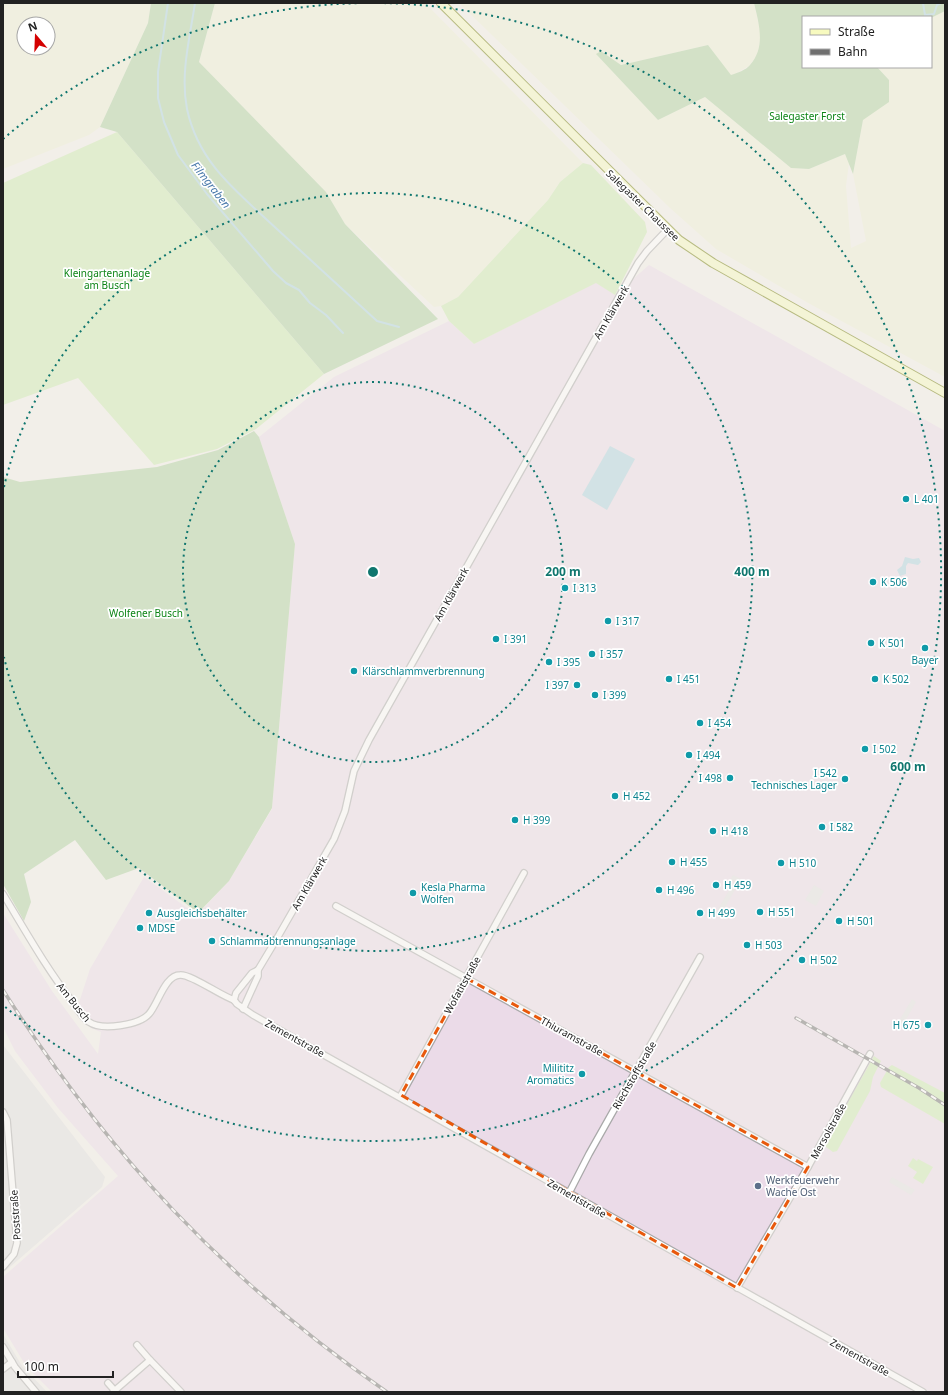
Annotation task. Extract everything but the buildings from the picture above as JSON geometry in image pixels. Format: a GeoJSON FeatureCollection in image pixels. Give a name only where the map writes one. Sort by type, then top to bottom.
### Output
{"type":"FeatureCollection","features":[{"type":"Feature","properties":{"kind":"main road","name":"Salegaster Chaussee"},"geometry":{"type":"LineString","coordinates":[[441,3],[667,230],[702,256],[945,393]]}},
{"type":"Feature","properties":{"kind":"street","name":"Am Klärwerk"},"geometry":{"type":"LineString","coordinates":[[243,1009],[258,976],[258,970],[337,832],[345,811],[354,771],[366,744],[638,264],[647,251],[667,230]]}},
{"type":"Feature","properties":{"kind":"street","name":"Wofatitstraße"},"geometry":{"type":"LineString","coordinates":[[400,1097],[524,873]]}},
{"type":"Feature","properties":{"kind":"street","name":"Am Busch"},"geometry":{"type":"LineString","coordinates":[[3,894],[58,983],[86,1020],[94,1025],[103,1026],[130,1024],[143,1019],[150,1013],[170,979],[177,975],[188,976],[223,997],[234,1000]]}},
{"type":"Feature","properties":{"kind":"street","name":"Thiuramstraße"},"geometry":{"type":"LineString","coordinates":[[336,906],[808,1167]]}},
{"type":"Feature","properties":{"kind":"street","name":"Riechstoffstraße"},"geometry":{"type":"LineString","coordinates":[[569,1193],[635,1071],[700,957]]}},
{"type":"Feature","properties":{"kind":"street","name":"Am Klärwerk"},"geometry":{"type":"LineString","coordinates":[[234,1000],[236,993],[252,973],[258,970]]}},
{"type":"Feature","properties":{"kind":"street","name":"Zementstraße"},"geometry":{"type":"LineString","coordinates":[[234,1000],[243,1009],[923,1392]]}},
{"type":"Feature","properties":{"kind":"street","name":"Mersolstraße"},"geometry":{"type":"LineString","coordinates":[[738,1288],[808,1167],[870,1055]]}},
{"type":"Feature","properties":{"kind":"street","name":"Poststraße"},"geometry":{"type":"LineString","coordinates":[[3,1112],[7,1120],[17,1243],[14,1254],[3,1267]]}},
{"type":"Feature","properties":{"kind":"street"},"geometry":{"type":"LineString","coordinates":[[137,1345],[181,1392]]}},
{"type":"Feature","properties":{"kind":"street"},"geometry":{"type":"LineString","coordinates":[[3,1347],[12,1362],[36,1392]]}},
{"type":"Feature","properties":{"kind":"street"},"geometry":{"type":"LineString","coordinates":[[108,1383],[114,1391],[150,1360]]}},
{"type":"Feature","properties":{"kind":"street"},"geometry":{"type":"LineString","coordinates":[[3,1369],[12,1362]]}},
{"type":"Feature","properties":{"kind":"highlighted area"},"geometry":{"type":"Polygon","coordinates":[[[466,978],[808,1167],[737,1288],[401,1095],[466,978]]]}},
{"type":"Feature","properties":{"kind":"shaded area"},"geometry":{"type":"Polygon","coordinates":[[[649,265],[945,431],[945,1392],[52,1392],[26,1366],[3,1328],[3,1277],[118,1176],[58,1108],[15,1051],[3,1027],[3,913],[52,991],[98,1054],[101,1032],[91,1028],[76,1012],[90,969],[144,877],[197,915],[229,881],[272,809],[295,544],[259,437],[334,377],[449,321],[474,344],[596,282],[615,295],[649,265]]]}},
{"type":"Feature","properties":{"kind":"shaded area"},"geometry":{"type":"Polygon","coordinates":[[[733,875],[741,879],[720,916],[715,914],[734,882],[730,880],[733,875]]]}},
{"type":"Feature","properties":{"kind":"shaded area"},"geometry":{"type":"Polygon","coordinates":[[[814,885],[824,891],[816,906],[805,900],[814,885]]]}},
{"type":"Feature","properties":{"kind":"shaded area"},"geometry":{"type":"Polygon","coordinates":[[[912,999],[916,1002],[902,1027],[897,1024],[912,999]]]}},
{"type":"Feature","properties":{"kind":"shaded area"},"geometry":{"type":"Polygon","coordinates":[[[3,1045],[105,1177],[102,1187],[3,1273],[3,1045]]]}},
{"type":"Feature","properties":{"kind":"shaded area"},"geometry":{"type":"Polygon","coordinates":[[[892,1177],[915,1190],[911,1195],[889,1182],[892,1177]]]}},
{"type":"Feature","properties":{"kind":"shaded area"},"geometry":{"type":"Polygon","coordinates":[[[3,1334],[22,1366],[47,1392],[3,1392],[3,1334]]]}},
{"type":"Feature","properties":{"kind":"green space"},"geometry":{"type":"Polygon","coordinates":[[[3,3],[151,3],[148,23],[100,127],[89,135],[3,169],[3,3]]]}},
{"type":"Feature","properties":{"kind":"green space"},"geometry":{"type":"Polygon","coordinates":[[[151,3],[215,3],[199,62],[326,192],[345,224],[438,319],[324,374],[117,132],[100,127],[148,23],[151,3]]]}},
{"type":"Feature","properties":{"kind":"green space"},"geometry":{"type":"Polygon","coordinates":[[[215,3],[425,3],[583,163],[560,182],[548,200],[458,297],[441,306],[434,307],[345,224],[326,192],[199,62],[215,3]]]}},
{"type":"Feature","properties":{"kind":"green space"},"geometry":{"type":"Polygon","coordinates":[[[459,3],[754,3],[761,34],[758,54],[749,66],[731,76],[708,45],[621,65],[601,51],[597,55],[658,120],[705,97],[791,168],[809,169],[845,154],[849,163],[846,186],[851,248],[866,241],[853,174],[863,120],[889,80],[878,68],[932,68],[932,18],[945,11],[945,377],[810,304],[716,249],[670,208],[459,3]]]}},
{"type":"Feature","properties":{"kind":"green space","name":"Salegaster Forst"},"geometry":{"type":"Polygon","coordinates":[[[754,3],[945,3],[945,11],[932,18],[932,16],[802,16],[802,68],[878,68],[889,80],[889,102],[863,120],[853,174],[845,154],[809,169],[791,168],[705,97],[658,120],[596,54],[601,51],[621,65],[708,45],[731,75],[748,67],[755,58],[760,43],[758,19],[754,3]]]}},
{"type":"Feature","properties":{"kind":"green space","name":"Kleingartenanlage am Busch"},"geometry":{"type":"Polygon","coordinates":[[[117,132],[324,374],[256,429],[217,449],[154,465],[78,378],[3,405],[3,183],[117,132]]]}},
{"type":"Feature","properties":{"kind":"green space"},"geometry":{"type":"Polygon","coordinates":[[[583,163],[591,165],[645,222],[647,232],[615,295],[596,283],[474,344],[449,321],[441,306],[458,297],[548,200],[560,182],[583,163]]]}},
{"type":"Feature","properties":{"kind":"green space","name":"Wolfener Busch"},"geometry":{"type":"Polygon","coordinates":[[[254,431],[259,437],[295,544],[272,808],[229,881],[198,913],[139,868],[106,880],[75,840],[24,874],[31,902],[24,921],[3,884],[3,477],[20,482],[157,467],[218,450],[254,431]]]}},
{"type":"Feature","properties":{"kind":"green space"},"geometry":{"type":"Polygon","coordinates":[[[874,1056],[881,1061],[873,1077],[870,1091],[837,1151],[833,1152],[826,1147],[825,1143],[874,1056]]]}},
{"type":"Feature","properties":{"kind":"green space"},"geometry":{"type":"Polygon","coordinates":[[[892,1065],[945,1093],[945,1124],[881,1087],[880,1083],[889,1067],[892,1065]]]}},
{"type":"Feature","properties":{"kind":"green space"},"geometry":{"type":"Polygon","coordinates":[[[913,1158],[933,1167],[923,1184],[913,1178],[917,1172],[908,1166],[913,1158]]]}},
{"type":"Feature","properties":{"kind":"water"},"geometry":{"type":"Polygon","coordinates":[[[610,446],[635,459],[607,510],[582,495],[610,446]]]}},
{"type":"Feature","properties":{"kind":"water"},"geometry":{"type":"Polygon","coordinates":[[[905,557],[913,559],[919,558],[921,562],[918,565],[908,563],[906,566],[906,574],[900,576],[897,570],[902,566],[905,557]]]}},
{"type":"Feature","properties":{"kind":"waterway","name":"Filmgraben"},"geometry":{"type":"LineString","coordinates":[[168,3],[158,72],[158,98],[164,122],[178,155],[207,194],[273,271],[286,283],[299,290],[310,303],[326,315],[343,333]]}},
{"type":"Feature","properties":{"kind":"waterway"},"geometry":{"type":"LineString","coordinates":[[195,3],[186,56],[185,96],[193,129],[211,162],[222,177],[235,190],[377,321],[399,327]]}},
{"type":"Feature","properties":{"kind":"waterway"},"geometry":{"type":"LineString","coordinates":[[923,3],[925,15],[934,14],[937,5],[941,3]]}},
{"type":"Feature","properties":{"kind":"railway"},"geometry":{"type":"LineString","coordinates":[[3,990],[84,1106],[128,1160],[174,1211],[223,1260],[274,1306],[329,1350],[387,1392]]}},
{"type":"Feature","properties":{"kind":"railway"},"geometry":{"type":"LineString","coordinates":[[796,1018],[919,1088],[945,1105]]}},
{"type":"Feature","properties":{"kind":"place","name":"L 401"},"geometry":{"type":"Point","coordinates":[906,499]}},
{"type":"Feature","properties":{"kind":"place","name":"K 506"},"geometry":{"type":"Point","coordinates":[873,582]}},
{"type":"Feature","properties":{"kind":"place","name":"I 313"},"geometry":{"type":"Point","coordinates":[565,588]}},
{"type":"Feature","properties":{"kind":"place","name":"I 317"},"geometry":{"type":"Point","coordinates":[608,621]}},
{"type":"Feature","properties":{"kind":"place","name":"I 391"},"geometry":{"type":"Point","coordinates":[496,639]}},
{"type":"Feature","properties":{"kind":"place","name":"K 501"},"geometry":{"type":"Point","coordinates":[871,643]}},
{"type":"Feature","properties":{"kind":"place","name":"Bayer"},"geometry":{"type":"Point","coordinates":[925,648]}},
{"type":"Feature","properties":{"kind":"place","name":"I 357"},"geometry":{"type":"Point","coordinates":[592,654]}},
{"type":"Feature","properties":{"kind":"place","name":"I 395"},"geometry":{"type":"Point","coordinates":[549,662]}},
{"type":"Feature","properties":{"kind":"place","name":"Klärschlammverbrennung"},"geometry":{"type":"Point","coordinates":[354,671]}},
{"type":"Feature","properties":{"kind":"place","name":"I 451"},"geometry":{"type":"Point","coordinates":[669,679]}},
{"type":"Feature","properties":{"kind":"place","name":"K 502"},"geometry":{"type":"Point","coordinates":[875,679]}},
{"type":"Feature","properties":{"kind":"place","name":"I 397"},"geometry":{"type":"Point","coordinates":[577,685]}},
{"type":"Feature","properties":{"kind":"place","name":"I 399"},"geometry":{"type":"Point","coordinates":[595,695]}},
{"type":"Feature","properties":{"kind":"place","name":"I 454"},"geometry":{"type":"Point","coordinates":[700,723]}},
{"type":"Feature","properties":{"kind":"place","name":"I 502"},"geometry":{"type":"Point","coordinates":[865,749]}},
{"type":"Feature","properties":{"kind":"place","name":"I 494"},"geometry":{"type":"Point","coordinates":[689,755]}},
{"type":"Feature","properties":{"kind":"place","name":"I 498"},"geometry":{"type":"Point","coordinates":[730,778]}},
{"type":"Feature","properties":{"kind":"place","name":"I 542 Technisches Lager"},"geometry":{"type":"Point","coordinates":[845,779]}},
{"type":"Feature","properties":{"kind":"place","name":"H 452"},"geometry":{"type":"Point","coordinates":[615,796]}},
{"type":"Feature","properties":{"kind":"place","name":"H 399"},"geometry":{"type":"Point","coordinates":[515,820]}},
{"type":"Feature","properties":{"kind":"place","name":"I 582"},"geometry":{"type":"Point","coordinates":[822,827]}},
{"type":"Feature","properties":{"kind":"place","name":"H 418"},"geometry":{"type":"Point","coordinates":[713,831]}},
{"type":"Feature","properties":{"kind":"place","name":"H 455"},"geometry":{"type":"Point","coordinates":[672,862]}},
{"type":"Feature","properties":{"kind":"place","name":"H 510"},"geometry":{"type":"Point","coordinates":[781,863]}},
{"type":"Feature","properties":{"kind":"place","name":"H 459"},"geometry":{"type":"Point","coordinates":[716,885]}},
{"type":"Feature","properties":{"kind":"place","name":"H 496"},"geometry":{"type":"Point","coordinates":[659,890]}},
{"type":"Feature","properties":{"kind":"place","name":"Kesla Pharma Wolfen"},"geometry":{"type":"Point","coordinates":[413,893]}},
{"type":"Feature","properties":{"kind":"place","name":"H 551"},"geometry":{"type":"Point","coordinates":[760,912]}},
{"type":"Feature","properties":{"kind":"place","name":"Ausgleichsbehälter"},"geometry":{"type":"Point","coordinates":[149,913]}},
{"type":"Feature","properties":{"kind":"place","name":"H 499"},"geometry":{"type":"Point","coordinates":[700,913]}},
{"type":"Feature","properties":{"kind":"place","name":"H 501"},"geometry":{"type":"Point","coordinates":[839,921]}},
{"type":"Feature","properties":{"kind":"place","name":"MDSE"},"geometry":{"type":"Point","coordinates":[140,928]}},
{"type":"Feature","properties":{"kind":"place","name":"Schlammabtrennungsanlage"},"geometry":{"type":"Point","coordinates":[212,941]}},
{"type":"Feature","properties":{"kind":"place","name":"H 503"},"geometry":{"type":"Point","coordinates":[747,945]}},
{"type":"Feature","properties":{"kind":"place","name":"H 502"},"geometry":{"type":"Point","coordinates":[802,960]}},
{"type":"Feature","properties":{"kind":"place","name":"H 675"},"geometry":{"type":"Point","coordinates":[928,1025]}},
{"type":"Feature","properties":{"kind":"place","name":"Milititz Aromatics"},"geometry":{"type":"Point","coordinates":[582,1074]}},
{"type":"Feature","properties":{"kind":"place","name":"Werkfeuerwehr Wache Ost"},"geometry":{"type":"Point","coordinates":[758,1186]}}]}
